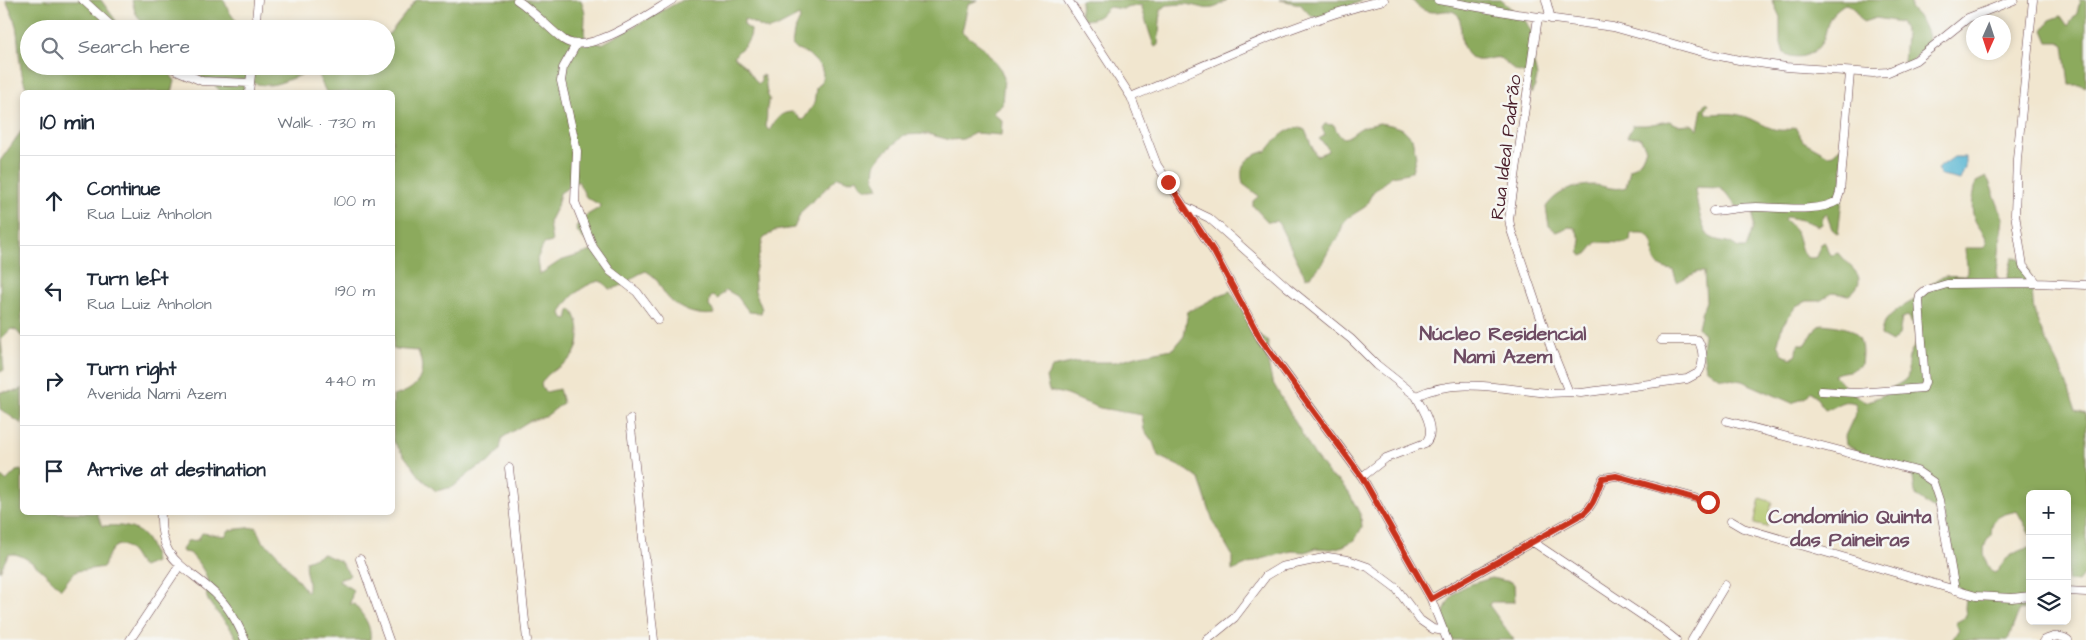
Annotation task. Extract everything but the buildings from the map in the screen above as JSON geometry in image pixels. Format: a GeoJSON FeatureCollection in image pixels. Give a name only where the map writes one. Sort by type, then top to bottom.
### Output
{"type":"FeatureCollection","features":[{"type":"Feature","properties":{"kind":"street"},"geometry":{"type":"LineString","coordinates":[[83,0],[105,20]]}},
{"type":"Feature","properties":{"kind":"street"},"geometry":{"type":"LineString","coordinates":[[256,20],[258,0]]}},
{"type":"Feature","properties":{"kind":"street"},"geometry":{"type":"LineString","coordinates":[[517,0],[532,10],[566,41],[577,44],[588,44],[598,40],[672,0]]}},
{"type":"Feature","properties":{"kind":"street"},"geometry":{"type":"LineString","coordinates":[[1068,0],[1131,97],[1157,165],[1214,252],[1260,338],[1362,477],[1431,599],[1447,640]]}},
{"type":"Feature","properties":{"kind":"street"},"geometry":{"type":"LineString","coordinates":[[1131,97],[1196,67],[1345,9],[1384,0]]}},
{"type":"Feature","properties":{"kind":"street"},"geometry":{"type":"LineString","coordinates":[[1438,0],[1538,17],[1613,27],[1706,53],[1739,60],[1850,73],[1888,72],[1903,66],[1916,60],[1968,18],[2014,0]]}},
{"type":"Feature","properties":{"kind":"street"},"geometry":{"type":"LineString","coordinates":[[1546,0],[1551,19]]}},
{"type":"Feature","properties":{"kind":"street"},"geometry":{"type":"LineString","coordinates":[[2033,0],[2017,159],[2015,214],[2023,266],[2037,283]]}},
{"type":"Feature","properties":{"kind":"street","name":"Rua Ideal Padrão"},"geometry":{"type":"LineString","coordinates":[[1538,17],[1509,219],[1550,348],[1568,390]]}},
{"type":"Feature","properties":{"kind":"street"},"geometry":{"type":"LineString","coordinates":[[577,44],[563,68],[561,81],[576,151],[574,202],[593,247],[610,271],[637,292],[658,320]]}},
{"type":"Feature","properties":{"kind":"street"},"geometry":{"type":"LineString","coordinates":[[1713,211],[1753,207],[1814,208],[1831,205],[1837,201],[1840,192],[1850,73]]}},
{"type":"Feature","properties":{"kind":"street"},"geometry":{"type":"LineString","coordinates":[[188,75],[202,81],[250,83]]}},
{"type":"Feature","properties":{"kind":"street"},"geometry":{"type":"LineString","coordinates":[[249,90],[251,75]]}},
{"type":"Feature","properties":{"kind":"street"},"geometry":{"type":"LineString","coordinates":[[1184,206],[1209,218],[1305,302],[1351,339],[1377,365],[1416,396],[1427,421],[1430,432],[1429,440],[1386,458],[1362,477]]}},
{"type":"Feature","properties":{"kind":"street"},"geometry":{"type":"LineString","coordinates":[[1822,391],[1856,392],[1923,388],[1925,382],[1918,301],[1926,290],[1947,284],[2037,283],[2086,286]]}},
{"type":"Feature","properties":{"kind":"street"},"geometry":{"type":"LineString","coordinates":[[1416,396],[1425,391],[1442,387],[1465,385],[1553,393],[1568,390],[1581,392],[1611,390],[1687,379],[1698,373],[1702,364],[1702,348],[1698,340],[1661,340]]}},
{"type":"Feature","properties":{"kind":"street"},"geometry":{"type":"LineString","coordinates":[[630,419],[654,640]]}},
{"type":"Feature","properties":{"kind":"street"},"geometry":{"type":"LineString","coordinates":[[1727,421],[1917,471],[1933,482],[1939,500],[1955,590]]}},
{"type":"Feature","properties":{"kind":"street"},"geometry":{"type":"LineString","coordinates":[[509,468],[527,640]]}},
{"type":"Feature","properties":{"kind":"street"},"geometry":{"type":"LineString","coordinates":[[1431,599],[1584,513],[1594,501],[1599,484],[1603,478],[1609,476],[1713,504]]}},
{"type":"Feature","properties":{"kind":"street"},"geometry":{"type":"LineString","coordinates":[[161,515],[163,543],[180,565],[212,590],[223,603],[237,623],[245,640]]}},
{"type":"Feature","properties":{"kind":"street"},"geometry":{"type":"LineString","coordinates":[[1731,521],[1743,528],[1976,596],[2012,598],[2026,596]]}},
{"type":"Feature","properties":{"kind":"street"},"geometry":{"type":"LineString","coordinates":[[1533,542],[1676,640]]}},
{"type":"Feature","properties":{"kind":"street"},"geometry":{"type":"LineString","coordinates":[[1207,640],[1234,618],[1266,576],[1281,567],[1328,557],[1348,560],[1368,567],[1396,588],[1420,620],[1433,629],[1444,631]]}},
{"type":"Feature","properties":{"kind":"street"},"geometry":{"type":"LineString","coordinates":[[360,558],[389,640]]}},
{"type":"Feature","properties":{"kind":"street"},"geometry":{"type":"LineString","coordinates":[[130,640],[180,565]]}},
{"type":"Feature","properties":{"kind":"street"},"geometry":{"type":"LineString","coordinates":[[1692,640],[1725,585]]}},
{"type":"Feature","properties":{"kind":"street"},"geometry":{"type":"LineString","coordinates":[[2071,591],[2086,592]]}},
{"type":"Feature","properties":{"kind":"street"},"geometry":{"type":"LineString","coordinates":[[2044,640],[2054,636],[2068,640]]}},
{"type":"Feature","properties":{"kind":"green space"},"geometry":{"type":"Polygon","coordinates":[[[6,0],[101,0],[115,20],[20,20],[20,60],[13,16],[6,0]]]}},
{"type":"Feature","properties":{"kind":"green space"},"geometry":{"type":"Polygon","coordinates":[[[132,0],[224,0],[236,20],[140,20],[135,12],[132,0]]]}},
{"type":"Feature","properties":{"kind":"green space"},"geometry":{"type":"Polygon","coordinates":[[[416,0],[581,0],[585,14],[585,36],[590,41],[602,44],[682,0],[978,0],[968,4],[962,32],[984,48],[1001,70],[1004,78],[1002,104],[992,112],[1002,121],[1001,135],[975,133],[963,139],[950,140],[928,134],[904,135],[875,164],[874,178],[879,188],[866,188],[861,185],[857,178],[849,181],[838,177],[801,212],[794,228],[774,231],[763,239],[754,276],[755,291],[762,309],[761,313],[749,312],[737,296],[726,290],[718,299],[713,296],[710,298],[709,306],[714,314],[707,315],[687,311],[675,304],[665,294],[656,279],[646,271],[615,288],[609,289],[604,283],[599,281],[581,289],[572,297],[561,313],[563,318],[567,319],[569,311],[572,310],[575,315],[579,327],[579,341],[575,353],[547,375],[541,384],[546,392],[559,389],[563,403],[545,417],[529,421],[502,438],[500,450],[488,463],[475,469],[453,487],[436,491],[421,478],[395,444],[395,395],[414,386],[421,375],[422,368],[418,351],[395,349],[395,90],[325,90],[318,75],[395,75],[395,26],[416,0]],[[799,16],[768,30],[744,19],[744,25],[751,30],[751,35],[734,57],[746,67],[758,84],[761,82],[761,75],[764,76],[767,94],[770,99],[765,125],[769,131],[778,117],[784,113],[793,112],[801,120],[804,119],[814,104],[816,88],[821,83],[823,74],[821,67],[808,54],[797,50],[792,45],[794,32],[800,19],[799,16]],[[578,181],[560,193],[557,206],[549,222],[552,242],[544,244],[537,259],[539,275],[560,261],[592,251],[576,228],[582,218],[599,208],[600,205],[586,197],[578,181]]]}},
{"type":"Feature","properties":{"kind":"green space"},"geometry":{"type":"Polygon","coordinates":[[[1081,0],[1227,0],[1221,5],[1210,8],[1184,4],[1167,5],[1161,10],[1158,45],[1155,47],[1141,5],[1122,9],[1109,7],[1098,17],[1087,20],[1083,19],[1080,12],[1081,0]]]}},
{"type":"Feature","properties":{"kind":"green space"},"geometry":{"type":"Polygon","coordinates":[[[1280,0],[1362,0],[1336,14],[1320,18],[1311,16],[1300,4],[1280,0]]]}},
{"type":"Feature","properties":{"kind":"green space"},"geometry":{"type":"Polygon","coordinates":[[[1412,0],[1501,0],[1525,20],[1532,33],[1533,58],[1537,77],[1531,94],[1526,74],[1516,71],[1500,58],[1477,60],[1468,55],[1462,43],[1457,14],[1453,11],[1431,12],[1418,7],[1412,0]]]}},
{"type":"Feature","properties":{"kind":"green space"},"geometry":{"type":"Polygon","coordinates":[[[1772,0],[1911,0],[1911,9],[1923,24],[1928,42],[1907,66],[1904,62],[1906,34],[1900,22],[1876,18],[1863,22],[1852,7],[1846,3],[1831,16],[1819,47],[1805,56],[1794,57],[1784,53],[1780,41],[1780,17],[1772,0]]]}},
{"type":"Feature","properties":{"kind":"green space"},"geometry":{"type":"Polygon","coordinates":[[[2080,0],[2086,0],[2086,87],[2069,85],[2064,45],[2059,42],[2048,42],[2043,30],[2050,20],[2061,16],[2068,26],[2077,13],[2080,0]]]}},
{"type":"Feature","properties":{"kind":"green space"},"geometry":{"type":"Polygon","coordinates":[[[23,75],[171,75],[175,81],[173,90],[27,90],[23,75]]]}},
{"type":"Feature","properties":{"kind":"green space"},"geometry":{"type":"Polygon","coordinates":[[[198,75],[303,75],[267,85],[247,80],[244,85],[249,90],[219,90],[213,83],[198,75]]]}},
{"type":"Feature","properties":{"kind":"green space"},"geometry":{"type":"Polygon","coordinates":[[[1707,102],[1709,104],[1706,110],[1707,114],[1739,115],[1781,130],[1795,127],[1803,141],[1828,155],[1842,148],[1842,199],[1838,234],[1832,229],[1826,213],[1823,215],[1822,224],[1819,226],[1802,220],[1786,217],[1784,219],[1796,232],[1802,250],[1807,257],[1816,257],[1821,244],[1825,242],[1829,254],[1838,253],[1857,273],[1859,283],[1856,289],[1849,295],[1832,293],[1820,301],[1806,301],[1796,306],[1782,326],[1778,343],[1783,355],[1791,358],[1796,355],[1799,344],[1806,344],[1814,331],[1822,324],[1841,327],[1854,332],[1861,343],[1861,364],[1853,370],[1834,375],[1853,393],[1866,402],[1891,392],[1893,387],[1901,383],[1908,376],[1908,360],[1917,343],[1914,326],[1908,316],[1902,318],[1899,335],[1892,342],[1881,336],[1885,322],[1894,312],[1922,295],[1939,278],[1966,276],[1965,248],[1983,248],[1987,243],[1974,218],[1972,204],[1976,182],[1986,177],[1989,181],[2003,218],[1997,271],[1999,283],[2006,283],[2012,258],[2019,259],[2025,263],[2030,278],[2034,310],[2039,325],[2063,375],[2076,411],[2086,414],[2086,572],[2078,582],[2071,581],[2071,490],[2026,490],[2026,527],[2017,511],[2002,515],[1992,525],[1991,535],[1985,544],[1986,560],[1989,568],[1994,573],[1999,571],[2006,559],[2026,549],[2026,608],[2019,611],[2008,640],[1952,640],[1959,629],[1955,623],[1966,617],[1966,597],[1955,582],[1954,556],[1943,511],[1931,507],[1917,497],[1913,478],[1907,471],[1846,445],[1845,436],[1857,410],[1855,403],[1842,402],[1825,409],[1811,391],[1806,397],[1792,403],[1742,381],[1718,377],[1706,368],[1702,348],[1704,335],[1698,327],[1706,301],[1704,272],[1697,272],[1677,282],[1673,270],[1658,265],[1655,260],[1652,243],[1644,233],[1631,233],[1630,240],[1626,243],[1597,242],[1587,254],[1582,256],[1579,252],[1581,240],[1575,228],[1569,227],[1557,232],[1549,226],[1546,207],[1550,201],[1561,193],[1588,185],[1614,188],[1626,187],[1630,169],[1640,162],[1646,149],[1640,137],[1627,137],[1633,125],[1669,121],[1678,125],[1691,124],[1698,129],[1702,109],[1707,102]],[[1696,187],[1702,224],[1708,235],[1712,238],[1731,243],[1738,248],[1746,248],[1753,228],[1754,210],[1736,206],[1725,192],[1719,188],[1696,187]]]}},
{"type":"Feature","properties":{"kind":"green space"},"geometry":{"type":"Polygon","coordinates":[[[1379,123],[1403,129],[1412,138],[1416,156],[1412,171],[1392,176],[1373,192],[1365,207],[1346,219],[1339,237],[1330,248],[1321,265],[1312,275],[1306,278],[1279,224],[1276,221],[1268,222],[1253,206],[1253,201],[1259,196],[1243,184],[1243,166],[1250,158],[1267,151],[1279,137],[1294,128],[1305,130],[1316,156],[1328,151],[1327,147],[1319,139],[1325,135],[1322,128],[1325,124],[1334,125],[1337,132],[1343,138],[1350,136],[1363,127],[1379,123]]]}},
{"type":"Feature","properties":{"kind":"green space"},"geometry":{"type":"Polygon","coordinates":[[[20,133],[20,335],[16,330],[11,329],[1,339],[4,370],[0,372],[0,161],[20,133]]]}},
{"type":"Feature","properties":{"kind":"green space"},"geometry":{"type":"Polygon","coordinates":[[[1230,291],[1254,328],[1268,342],[1267,359],[1272,381],[1314,455],[1330,476],[1341,483],[1349,493],[1361,516],[1362,527],[1355,540],[1343,546],[1332,549],[1316,548],[1305,552],[1292,551],[1258,560],[1232,571],[1232,555],[1214,524],[1199,479],[1187,470],[1158,456],[1153,442],[1144,430],[1142,415],[1100,408],[1061,393],[1049,391],[1046,378],[1053,367],[1075,362],[1115,362],[1172,349],[1184,336],[1188,311],[1230,291]]]}},
{"type":"Feature","properties":{"kind":"green space"},"geometry":{"type":"Polygon","coordinates":[[[19,391],[20,423],[0,409],[0,392],[19,391]]]}},
{"type":"Feature","properties":{"kind":"green space"},"geometry":{"type":"Polygon","coordinates":[[[20,470],[20,515],[98,515],[102,526],[122,526],[138,531],[148,542],[155,562],[143,567],[128,548],[118,545],[111,551],[104,567],[77,571],[61,589],[36,566],[21,556],[8,555],[0,571],[0,476],[6,481],[16,471],[20,470]]]}},
{"type":"Feature","properties":{"kind":"green space"},"geometry":{"type":"Polygon","coordinates":[[[1760,498],[1772,502],[1767,527],[1754,524],[1760,498]]]}},
{"type":"Feature","properties":{"kind":"green space"},"geometry":{"type":"Polygon","coordinates":[[[256,527],[262,541],[274,550],[307,592],[306,561],[323,554],[340,561],[350,575],[339,581],[353,590],[350,604],[354,604],[366,620],[370,630],[370,640],[237,640],[208,599],[206,594],[207,579],[202,569],[190,553],[183,552],[182,550],[187,541],[198,540],[202,533],[225,536],[229,530],[256,527]]]}},
{"type":"Feature","properties":{"kind":"green space"},"geometry":{"type":"Polygon","coordinates":[[[1491,578],[1514,584],[1515,602],[1491,602],[1489,605],[1514,640],[1449,640],[1442,617],[1448,602],[1456,592],[1465,586],[1491,578]]]}},
{"type":"Feature","properties":{"kind":"water"},"geometry":{"type":"Polygon","coordinates":[[[1954,157],[1965,157],[1965,168],[1960,180],[1942,176],[1937,169],[1954,157]]]}},
{"type":"Feature","properties":{"kind":"district","name":"Núcleo Residencial Nami Azem"},"geometry":{"type":"Point","coordinates":[1503,344]}},
{"type":"Feature","properties":{"kind":"district","name":"Condomínio Quinta das Paineiras"},"geometry":{"type":"Point","coordinates":[1850,528]}},
{"type":"Feature","properties":{"kind":"route"},"geometry":{"type":"LineString","coordinates":[[1168,182],[1214,252],[1260,338],[1362,477],[1431,599],[1584,513],[1594,501],[1599,484],[1603,478],[1616,476],[1708,502]]}}]}
